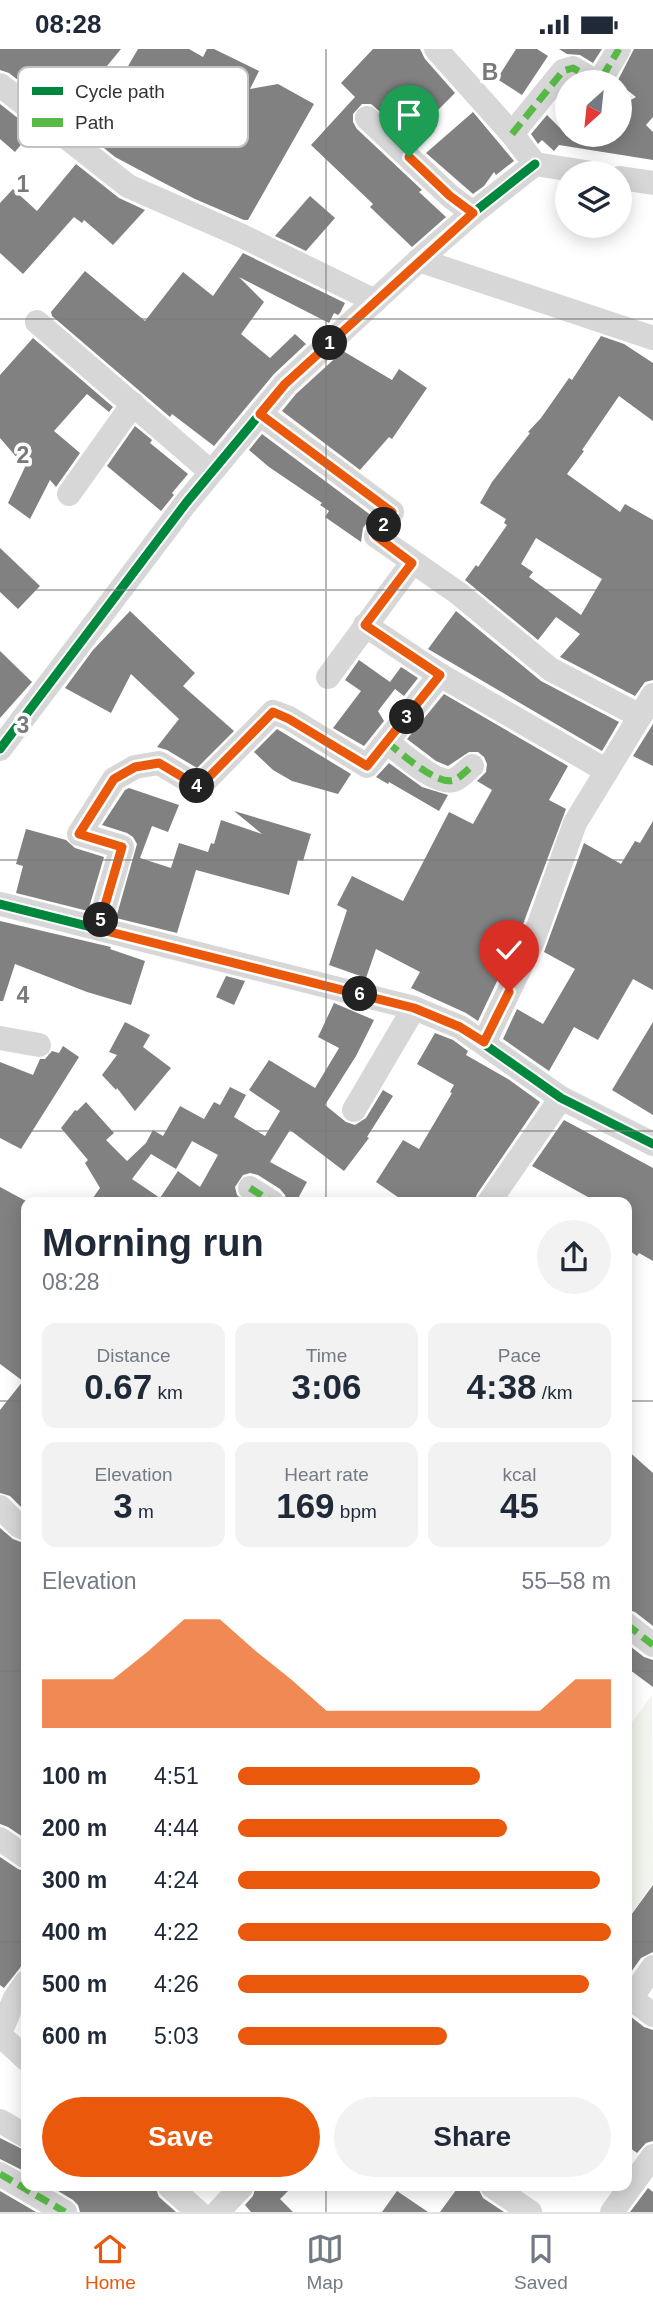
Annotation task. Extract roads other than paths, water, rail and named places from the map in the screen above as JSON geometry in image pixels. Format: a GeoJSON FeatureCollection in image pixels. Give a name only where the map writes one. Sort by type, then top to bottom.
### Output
{"type":"FeatureCollection","features":[{"type":"Feature","properties":{"kind":"street"},"geometry":{"type":"LineString","coordinates":[[436,49],[512,134],[535,164],[555,167]]}},
{"type":"Feature","properties":{"kind":"street"},"geometry":{"type":"LineString","coordinates":[[512,134],[563,71],[573,68],[595,81],[601,79],[619,49]]}},
{"type":"Feature","properties":{"kind":"street"},"geometry":{"type":"LineString","coordinates":[[0,85],[18,99]]}},
{"type":"Feature","properties":{"kind":"street"},"geometry":{"type":"LineString","coordinates":[[367,118],[450,196],[473,213]]}},
{"type":"Feature","properties":{"kind":"street"},"geometry":{"type":"LineString","coordinates":[[79,147],[128,186],[240,235],[375,302]]}},
{"type":"Feature","properties":{"kind":"street"},"geometry":{"type":"LineString","coordinates":[[0,749],[186,503],[285,384],[419,260],[535,164]]}},
{"type":"Feature","properties":{"kind":"street"},"geometry":{"type":"LineString","coordinates":[[632,180],[653,183]]}},
{"type":"Feature","properties":{"kind":"street"},"geometry":{"type":"LineString","coordinates":[[419,260],[653,338]]}},
{"type":"Feature","properties":{"kind":"street"},"geometry":{"type":"LineString","coordinates":[[37,322],[211,473]]}},
{"type":"Feature","properties":{"kind":"street"},"geometry":{"type":"LineString","coordinates":[[69,494],[133,404]]}},
{"type":"Feature","properties":{"kind":"street"},"geometry":{"type":"LineString","coordinates":[[260,414],[392,512],[376,536],[458,593],[550,669],[647,706],[575,823],[533,941],[484,1042]]}},
{"type":"Feature","properties":{"kind":"street"},"geometry":{"type":"LineString","coordinates":[[328,677],[412,563]]}},
{"type":"Feature","properties":{"kind":"street"},"geometry":{"type":"LineString","coordinates":[[365,625],[440,675],[607,771]]}},
{"type":"Feature","properties":{"kind":"street"},"geometry":{"type":"LineString","coordinates":[[98,929],[122,847],[79,834],[114,779],[135,767],[159,763],[199,787],[273,712],[367,766],[440,675]]}},
{"type":"Feature","properties":{"kind":"street"},"geometry":{"type":"LineString","coordinates":[[387,742],[432,775],[447,781],[457,779],[472,766]]}},
{"type":"Feature","properties":{"kind":"street"},"geometry":{"type":"LineString","coordinates":[[0,904],[414,1008],[460,1027],[561,1098],[653,1144]]}},
{"type":"Feature","properties":{"kind":"street"},"geometry":{"type":"LineString","coordinates":[[355,1110],[414,1008]]}},
{"type":"Feature","properties":{"kind":"street"},"geometry":{"type":"LineString","coordinates":[[0,1038],[40,1045]]}},
{"type":"Feature","properties":{"kind":"street"},"geometry":{"type":"LineString","coordinates":[[492,1197],[561,1098]]}},
{"type":"Feature","properties":{"kind":"street"},"geometry":{"type":"LineString","coordinates":[[1,1510],[21,1527]]}},
{"type":"Feature","properties":{"kind":"street"},"geometry":{"type":"LineString","coordinates":[[632,1629],[653,1645]]}},
{"type":"Feature","properties":{"kind":"street"},"geometry":{"type":"LineString","coordinates":[[0,1839],[21,1854]]}},
{"type":"Feature","properties":{"kind":"street"},"geometry":{"type":"LineString","coordinates":[[632,1997],[653,1968]]}},
{"type":"Feature","properties":{"kind":"street"},"geometry":{"type":"LineString","coordinates":[[21,1989],[0,2034],[21,2054]]}},
{"type":"Feature","properties":{"kind":"street"},"geometry":{"type":"LineString","coordinates":[[632,2003],[653,2015]]}},
{"type":"Feature","properties":{"kind":"street"},"geometry":{"type":"LineString","coordinates":[[0,2120],[21,2133]]}},
{"type":"Feature","properties":{"kind":"street"},"geometry":{"type":"LineString","coordinates":[[632,2176],[641,2160]]}},
{"type":"Feature","properties":{"kind":"street"},"geometry":{"type":"LineString","coordinates":[[0,2174],[21,2186]]}},
{"type":"Feature","properties":{"kind":"street"},"geometry":{"type":"LineString","coordinates":[[29,2191],[65,2212]]}},
{"type":"Feature","properties":{"kind":"street"},"geometry":{"type":"LineString","coordinates":[[175,2191],[198,2212]]}},
{"type":"Feature","properties":{"kind":"street"},"geometry":{"type":"LineString","coordinates":[[499,2191],[530,2212]]}},
{"type":"Feature","properties":{"kind":"street"},"geometry":{"type":"LineString","coordinates":[[612,2212],[624,2191]]}}]}
